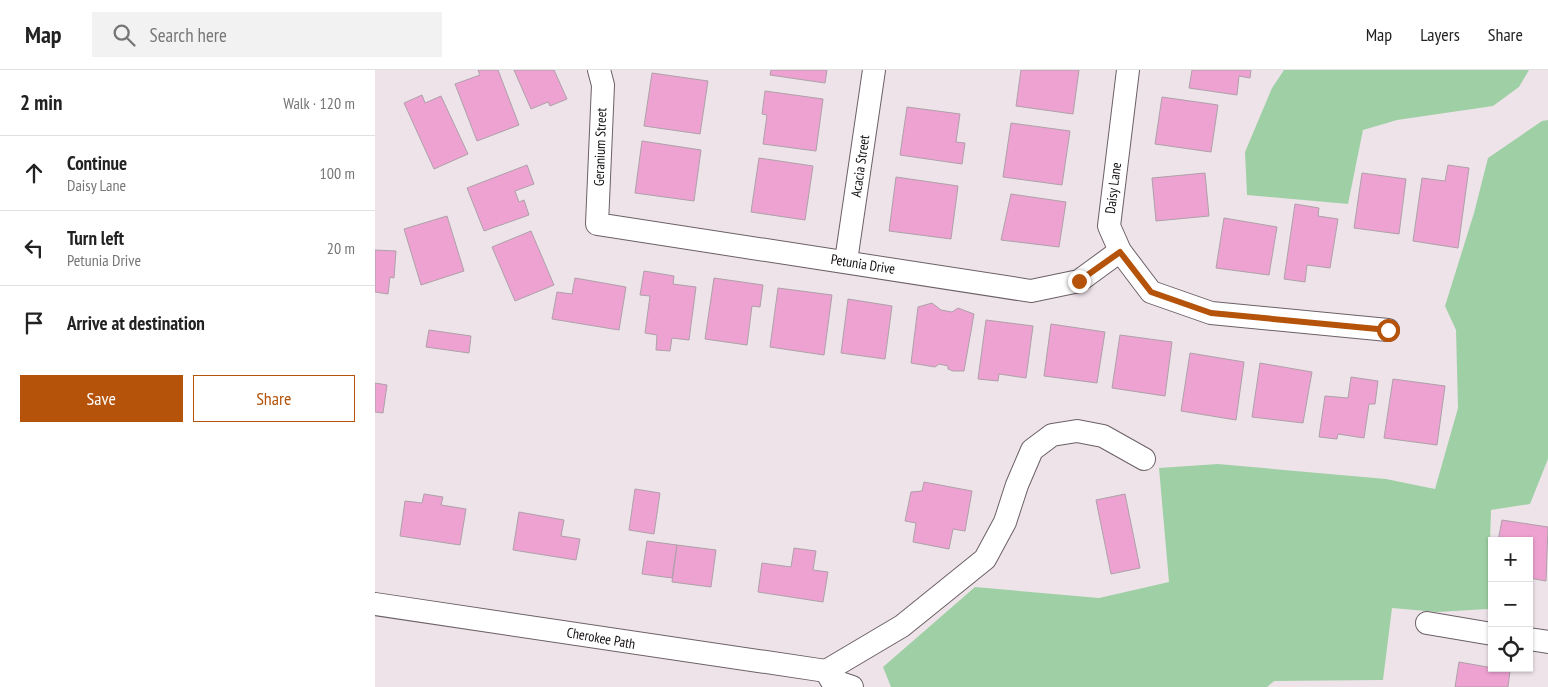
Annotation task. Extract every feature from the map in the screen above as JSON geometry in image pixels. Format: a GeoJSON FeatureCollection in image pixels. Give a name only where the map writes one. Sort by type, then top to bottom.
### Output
{"type":"FeatureCollection","features":[{"type":"Feature","properties":{"kind":"street","name":"Geranium Street"},"geometry":{"type":"LineString","coordinates":[[597,224],[603,85],[599,70]]}},
{"type":"Feature","properties":{"kind":"street","name":"Acacia Street"},"geometry":{"type":"LineString","coordinates":[[846,261],[873,70]]}},
{"type":"Feature","properties":{"kind":"street","name":"Daisy Lane"},"geometry":{"type":"LineString","coordinates":[[1129,70],[1109,226],[1120,252],[1151,292],[1211,313],[1388,330]]}},
{"type":"Feature","properties":{"kind":"street","name":"Petunia Drive"},"geometry":{"type":"LineString","coordinates":[[597,224],[1031,291],[1079,281],[1120,252]]}},
{"type":"Feature","properties":{"kind":"street"},"geometry":{"type":"LineString","coordinates":[[851,687],[831,680],[826,671],[902,626],[985,559],[1005,522],[1017,485],[1032,450],[1052,435],[1077,431],[1103,436],[1144,460]]}},
{"type":"Feature","properties":{"kind":"street","name":"Cherokee Path"},"geometry":{"type":"LineString","coordinates":[[375,604],[826,671]]}},
{"type":"Feature","properties":{"kind":"street"},"geometry":{"type":"LineString","coordinates":[[1427,624],[1488,633]]}},
{"type":"Feature","properties":{"kind":"street"},"geometry":{"type":"LineString","coordinates":[[1533,640],[1548,642]]}},
{"type":"Feature","properties":{"kind":"green space"},"geometry":{"type":"Polygon","coordinates":[[[1284,70],[1529,70],[1519,87],[1493,106],[1397,120],[1363,130],[1348,204],[1247,195],[1245,152],[1272,88],[1284,70]]]}},
{"type":"Feature","properties":{"kind":"green space"},"geometry":{"type":"Polygon","coordinates":[[[1548,120],[1548,459],[1530,504],[1491,510],[1490,537],[1488,537],[1488,609],[1437,612],[1392,608],[1383,680],[1274,681],[1267,687],[891,687],[883,667],[975,587],[1099,598],[1169,582],[1159,468],[1218,464],[1386,479],[1435,489],[1458,408],[1456,330],[1445,306],[1474,213],[1488,158],[1542,121],[1548,120]]]}},
{"type":"Feature","properties":{"kind":"building"},"geometry":{"type":"Polygon","coordinates":[[[478,70],[498,70],[519,125],[477,141],[455,84],[480,75],[478,70]]]}},
{"type":"Feature","properties":{"kind":"building"},"geometry":{"type":"Polygon","coordinates":[[[514,70],[554,70],[567,99],[550,106],[548,102],[531,109],[514,70]]]}},
{"type":"Feature","properties":{"kind":"building"},"geometry":{"type":"Polygon","coordinates":[[[771,70],[827,70],[825,83],[770,75],[771,70]]]}},
{"type":"Feature","properties":{"kind":"building"},"geometry":{"type":"Polygon","coordinates":[[[1021,70],[1079,70],[1073,114],[1016,106],[1021,70]]]}},
{"type":"Feature","properties":{"kind":"building"},"geometry":{"type":"Polygon","coordinates":[[[1192,70],[1251,70],[1250,78],[1239,76],[1237,95],[1189,88],[1192,70]]]}},
{"type":"Feature","properties":{"kind":"building"},"geometry":{"type":"Polygon","coordinates":[[[652,73],[708,81],[700,134],[644,126],[652,73]]]}},
{"type":"Feature","properties":{"kind":"building"},"geometry":{"type":"Polygon","coordinates":[[[765,91],[823,99],[816,151],[763,144],[767,115],[762,114],[765,91]]]}},
{"type":"Feature","properties":{"kind":"building"},"geometry":{"type":"Polygon","coordinates":[[[422,95],[425,103],[441,96],[468,154],[434,169],[404,103],[422,95]]]}},
{"type":"Feature","properties":{"kind":"building"},"geometry":{"type":"Polygon","coordinates":[[[1162,97],[1218,105],[1211,152],[1155,144],[1162,97]]]}},
{"type":"Feature","properties":{"kind":"building"},"geometry":{"type":"Polygon","coordinates":[[[907,107],[960,114],[956,142],[965,143],[962,164],[900,155],[907,107]]]}},
{"type":"Feature","properties":{"kind":"building"},"geometry":{"type":"Polygon","coordinates":[[[1011,123],[1070,131],[1062,185],[1003,177],[1011,123]]]}},
{"type":"Feature","properties":{"kind":"building"},"geometry":{"type":"Polygon","coordinates":[[[642,141],[701,150],[694,201],[635,193],[642,141]]]}},
{"type":"Feature","properties":{"kind":"building"},"geometry":{"type":"Polygon","coordinates":[[[759,158],[813,166],[805,220],[751,212],[759,158]]]}},
{"type":"Feature","properties":{"kind":"building"},"geometry":{"type":"Polygon","coordinates":[[[527,165],[534,184],[515,191],[519,202],[524,200],[529,215],[484,231],[467,188],[527,165]]]}},
{"type":"Feature","properties":{"kind":"building"},"geometry":{"type":"Polygon","coordinates":[[[1448,165],[1469,168],[1458,248],[1413,241],[1422,178],[1445,181],[1448,165]]]}},
{"type":"Feature","properties":{"kind":"building"},"geometry":{"type":"Polygon","coordinates":[[[1205,173],[1209,216],[1156,221],[1152,178],[1205,173]]]}},
{"type":"Feature","properties":{"kind":"building"},"geometry":{"type":"Polygon","coordinates":[[[1362,173],[1406,179],[1399,234],[1354,228],[1362,173]]]}},
{"type":"Feature","properties":{"kind":"building"},"geometry":{"type":"Polygon","coordinates":[[[896,177],[958,186],[951,239],[889,231],[896,177]]]}},
{"type":"Feature","properties":{"kind":"building"},"geometry":{"type":"Polygon","coordinates":[[[1011,194],[1066,202],[1059,247],[1001,240],[1011,194]]]}},
{"type":"Feature","properties":{"kind":"building"},"geometry":{"type":"Polygon","coordinates":[[[1295,204],[1319,208],[1318,216],[1338,219],[1330,268],[1307,265],[1305,282],[1284,279],[1295,204]]]}},
{"type":"Feature","properties":{"kind":"building"},"geometry":{"type":"Polygon","coordinates":[[[447,216],[464,271],[421,285],[404,229],[447,216]]]}},
{"type":"Feature","properties":{"kind":"building"},"geometry":{"type":"Polygon","coordinates":[[[1224,218],[1277,227],[1269,275],[1216,268],[1224,218]]]}},
{"type":"Feature","properties":{"kind":"building"},"geometry":{"type":"Polygon","coordinates":[[[531,231],[554,285],[515,301],[492,247],[531,231]]]}},
{"type":"Feature","properties":{"kind":"building"},"geometry":{"type":"Polygon","coordinates":[[[375,250],[396,251],[394,278],[390,277],[388,294],[375,292],[375,250]]]}},
{"type":"Feature","properties":{"kind":"building"},"geometry":{"type":"Polygon","coordinates":[[[644,271],[674,276],[673,284],[696,287],[689,340],[672,338],[670,351],[656,350],[657,335],[645,333],[650,296],[640,295],[644,271]]]}},
{"type":"Feature","properties":{"kind":"building"},"geometry":{"type":"Polygon","coordinates":[[[575,278],[626,287],[619,330],[552,319],[557,292],[572,294],[575,278]]]}},
{"type":"Feature","properties":{"kind":"building"},"geometry":{"type":"Polygon","coordinates":[[[714,278],[763,285],[760,307],[752,306],[747,345],[705,339],[714,278]]]}},
{"type":"Feature","properties":{"kind":"building"},"geometry":{"type":"Polygon","coordinates":[[[778,288],[832,295],[824,355],[770,347],[778,288]]]}},
{"type":"Feature","properties":{"kind":"building"},"geometry":{"type":"Polygon","coordinates":[[[848,299],[892,306],[885,359],[841,353],[848,299]]]}},
{"type":"Feature","properties":{"kind":"building"},"geometry":{"type":"Polygon","coordinates":[[[932,303],[941,310],[952,312],[958,308],[974,314],[964,371],[953,371],[948,369],[948,366],[939,364],[935,367],[911,363],[918,307],[932,303]]]}},
{"type":"Feature","properties":{"kind":"building"},"geometry":{"type":"Polygon","coordinates":[[[986,320],[1033,326],[1026,378],[999,374],[998,381],[978,379],[986,320]]]}},
{"type":"Feature","properties":{"kind":"building"},"geometry":{"type":"Polygon","coordinates":[[[1051,324],[1105,332],[1097,383],[1044,376],[1051,324]]]}},
{"type":"Feature","properties":{"kind":"building"},"geometry":{"type":"Polygon","coordinates":[[[429,330],[471,336],[469,353],[426,347],[429,330]]]}},
{"type":"Feature","properties":{"kind":"building"},"geometry":{"type":"Polygon","coordinates":[[[1120,335],[1172,342],[1165,396],[1112,388],[1120,335]]]}},
{"type":"Feature","properties":{"kind":"building"},"geometry":{"type":"Polygon","coordinates":[[[1190,353],[1244,362],[1236,420],[1181,411],[1190,353]]]}},
{"type":"Feature","properties":{"kind":"building"},"geometry":{"type":"Polygon","coordinates":[[[1260,363],[1312,372],[1303,423],[1252,417],[1260,363]]]}},
{"type":"Feature","properties":{"kind":"building"},"geometry":{"type":"Polygon","coordinates":[[[1351,377],[1378,381],[1375,404],[1369,404],[1364,438],[1338,434],[1337,439],[1319,437],[1325,396],[1348,398],[1351,377]]]}},
{"type":"Feature","properties":{"kind":"building"},"geometry":{"type":"Polygon","coordinates":[[[1393,379],[1445,386],[1437,445],[1384,438],[1393,379]]]}},
{"type":"Feature","properties":{"kind":"building"},"geometry":{"type":"Polygon","coordinates":[[[375,383],[387,385],[383,413],[375,412],[375,383]]]}},
{"type":"Feature","properties":{"kind":"building"},"geometry":{"type":"Polygon","coordinates":[[[924,482],[972,491],[965,531],[953,529],[949,549],[913,542],[916,523],[905,521],[911,492],[922,491],[924,482]]]}},
{"type":"Feature","properties":{"kind":"building"},"geometry":{"type":"Polygon","coordinates":[[[635,489],[660,493],[654,534],[629,530],[635,489]]]}},
{"type":"Feature","properties":{"kind":"building"},"geometry":{"type":"Polygon","coordinates":[[[424,494],[443,497],[441,505],[466,509],[460,545],[400,536],[405,501],[422,503],[424,494]]]}},
{"type":"Feature","properties":{"kind":"building"},"geometry":{"type":"Polygon","coordinates":[[[1125,494],[1140,568],[1111,574],[1096,500],[1125,494]]]}},
{"type":"Feature","properties":{"kind":"building"},"geometry":{"type":"Polygon","coordinates":[[[519,512],[564,520],[561,536],[580,539],[576,560],[513,550],[519,512]]]}},
{"type":"Feature","properties":{"kind":"building"},"geometry":{"type":"Polygon","coordinates":[[[1502,520],[1548,527],[1546,581],[1533,579],[1533,537],[1499,537],[1502,520]]]}},
{"type":"Feature","properties":{"kind":"building"},"geometry":{"type":"Polygon","coordinates":[[[647,541],[677,545],[672,578],[642,574],[647,541]]]}},
{"type":"Feature","properties":{"kind":"building"},"geometry":{"type":"Polygon","coordinates":[[[677,545],[716,550],[711,587],[672,582],[677,545]]]}},
{"type":"Feature","properties":{"kind":"building"},"geometry":{"type":"Polygon","coordinates":[[[794,548],[816,551],[813,570],[828,572],[823,602],[758,592],[762,563],[791,567],[794,548]]]}},
{"type":"Feature","properties":{"kind":"building"},"geometry":{"type":"Polygon","coordinates":[[[1459,662],[1488,667],[1488,672],[1510,672],[1508,687],[1455,687],[1459,662]]]}},
{"type":"Feature","properties":{"kind":"route"},"geometry":{"type":"LineString","coordinates":[[1079,281],[1120,252],[1151,292],[1211,313],[1388,330]]}}]}
